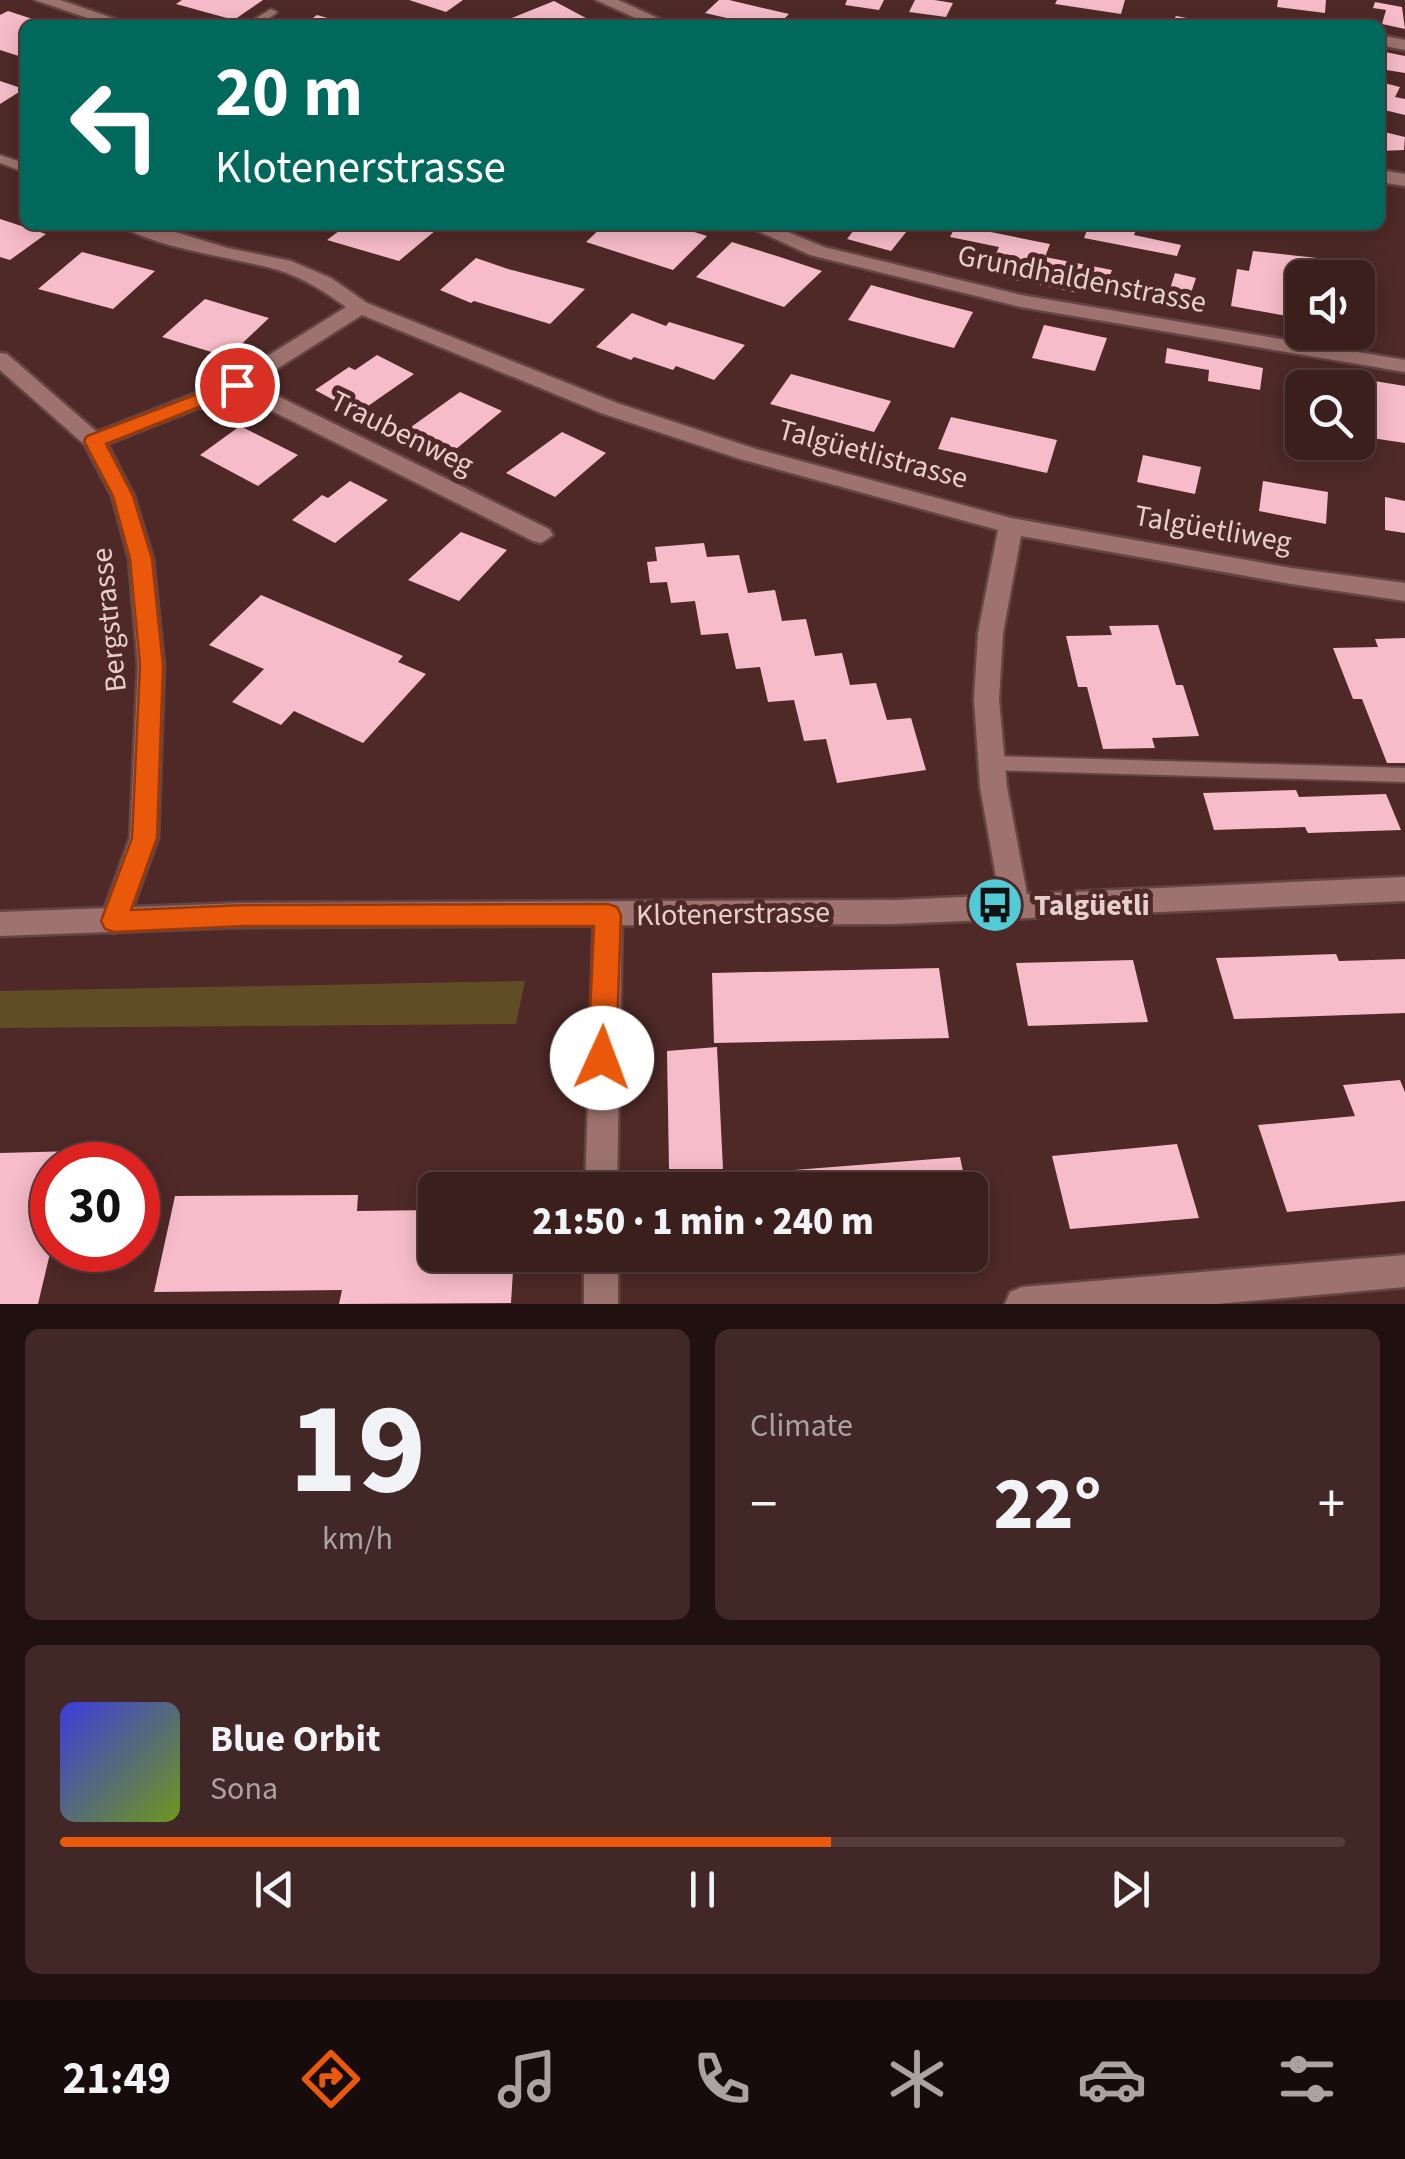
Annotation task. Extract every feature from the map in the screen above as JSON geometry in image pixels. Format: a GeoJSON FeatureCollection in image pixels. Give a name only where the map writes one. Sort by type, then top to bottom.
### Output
{"type":"FeatureCollection","features":[{"type":"Feature","properties":{"kind":"street"},"geometry":{"type":"LineString","coordinates":[[44,0],[109,20]]}},
{"type":"Feature","properties":{"kind":"street"},"geometry":{"type":"LineString","coordinates":[[604,0],[653,20]]}},
{"type":"Feature","properties":{"kind":"street","name":"Talgüetlistrasse"},"geometry":{"type":"LineString","coordinates":[[148,230],[206,248],[284,264],[324,282],[360,306],[610,408],[748,454],[1011,526]]}},
{"type":"Feature","properties":{"kind":"street","name":"Grundhaldenstrasse"},"geometry":{"type":"LineString","coordinates":[[768,230],[817,251],[1021,302],[1405,366]]}},
{"type":"Feature","properties":{"kind":"street"},"geometry":{"type":"LineString","coordinates":[[94,441],[237,385],[360,306]]}},
{"type":"Feature","properties":{"kind":"street","name":"Bergstrasse"},"geometry":{"type":"LineString","coordinates":[[0,359],[94,441],[123,496],[141,559],[151,665],[144,838],[114,921]]}},
{"type":"Feature","properties":{"kind":"street","name":"Traubenweg"},"geometry":{"type":"LineString","coordinates":[[237,385],[541,535]]}},
{"type":"Feature","properties":{"kind":"street"},"geometry":{"type":"LineString","coordinates":[[1011,526],[990,626],[986,674],[990,762],[1015,904]]}},
{"type":"Feature","properties":{"kind":"street","name":"Talgüetliweg"},"geometry":{"type":"LineString","coordinates":[[1011,526],[1291,576],[1405,592]]}},
{"type":"Feature","properties":{"kind":"street","name":"Klotenerstrasse"},"geometry":{"type":"LineString","coordinates":[[0,924],[281,915],[896,912],[1405,889]]}},
{"type":"Feature","properties":{"kind":"street"},"geometry":{"type":"LineString","coordinates":[[601,1172],[608,915]]}},
{"type":"Feature","properties":{"kind":"street"},"geometry":{"type":"LineString","coordinates":[[1022,1304],[1405,1271]]}},
{"type":"Feature","properties":{"kind":"street"},"geometry":{"type":"LineString","coordinates":[[601,1272],[601,1304]]}},
{"type":"Feature","properties":{"kind":"lane"},"geometry":{"type":"LineString","coordinates":[[259,20],[271,12]]}},
{"type":"Feature","properties":{"kind":"lane"},"geometry":{"type":"LineString","coordinates":[[0,160],[18,166]]}},
{"type":"Feature","properties":{"kind":"lane"},"geometry":{"type":"LineString","coordinates":[[990,762],[1405,775]]}},
{"type":"Feature","properties":{"kind":"shaded area"},"geometry":{"type":"Polygon","coordinates":[[[525,981],[516,1024],[0,1028],[0,991],[525,981]]]}},
{"type":"Feature","properties":{"kind":"building"},"geometry":{"type":"Polygon","coordinates":[[[182,0],[263,0],[234,20],[176,4],[182,0]]]}},
{"type":"Feature","properties":{"kind":"building"},"geometry":{"type":"Polygon","coordinates":[[[409,0],[463,0],[446,12],[409,0]]]}},
{"type":"Feature","properties":{"kind":"building"},"geometry":{"type":"Polygon","coordinates":[[[719,0],[729,0],[789,14],[783,20],[735,20],[705,13],[719,0]]]}},
{"type":"Feature","properties":{"kind":"building"},"geometry":{"type":"Polygon","coordinates":[[[847,0],[884,0],[879,10],[845,5],[847,0]]]}},
{"type":"Feature","properties":{"kind":"building"},"geometry":{"type":"Polygon","coordinates":[[[915,0],[953,3],[946,17],[909,12],[915,0]]]}},
{"type":"Feature","properties":{"kind":"building"},"geometry":{"type":"Polygon","coordinates":[[[1057,0],[1125,0],[1121,14],[1055,4],[1057,0]]]}},
{"type":"Feature","properties":{"kind":"building"},"geometry":{"type":"Polygon","coordinates":[[[1278,0],[1326,0],[1325,13],[1277,7],[1278,0]]]}},
{"type":"Feature","properties":{"kind":"building"},"geometry":{"type":"Polygon","coordinates":[[[554,1],[590,20],[507,20],[554,1]]]}},
{"type":"Feature","properties":{"kind":"building"},"geometry":{"type":"Polygon","coordinates":[[[1375,2],[1402,7],[1405,29],[1385,25],[1386,10],[1373,8],[1375,2]]]}},
{"type":"Feature","properties":{"kind":"building"},"geometry":{"type":"Polygon","coordinates":[[[8,11],[36,20],[20,20],[20,56],[0,50],[0,15],[8,11]]]}},
{"type":"Feature","properties":{"kind":"building"},"geometry":{"type":"Polygon","coordinates":[[[1385,52],[1405,56],[1405,73],[1385,70],[1385,52]]]}},
{"type":"Feature","properties":{"kind":"building"},"geometry":{"type":"Polygon","coordinates":[[[0,81],[20,88],[20,92],[0,104],[0,81]]]}},
{"type":"Feature","properties":{"kind":"building"},"geometry":{"type":"Polygon","coordinates":[[[1385,83],[1400,87],[1395,97],[1405,99],[1405,115],[1385,110],[1385,83]]]}},
{"type":"Feature","properties":{"kind":"building"},"geometry":{"type":"Polygon","coordinates":[[[1385,132],[1405,137],[1404,150],[1385,151],[1385,132]]]}},
{"type":"Feature","properties":{"kind":"building"},"geometry":{"type":"Polygon","coordinates":[[[0,219],[20,226],[20,230],[46,234],[10,260],[0,257],[0,219]]]}},
{"type":"Feature","properties":{"kind":"building"},"geometry":{"type":"Polygon","coordinates":[[[340,230],[436,230],[399,261],[327,240],[340,230]]]}},
{"type":"Feature","properties":{"kind":"building"},"geometry":{"type":"Polygon","coordinates":[[[599,230],[688,230],[707,236],[673,270],[586,242],[599,230]]]}},
{"type":"Feature","properties":{"kind":"building"},"geometry":{"type":"Polygon","coordinates":[[[854,230],[908,230],[891,251],[847,239],[854,230]]]}},
{"type":"Feature","properties":{"kind":"building"},"geometry":{"type":"Polygon","coordinates":[[[954,230],[981,230],[1050,244],[1045,257],[1112,270],[1105,288],[1082,283],[1078,293],[987,274],[999,247],[950,237],[954,230]]]}},
{"type":"Feature","properties":{"kind":"building"},"geometry":{"type":"Polygon","coordinates":[[[1087,230],[1136,230],[1134,235],[1181,245],[1177,256],[1084,238],[1087,230]]]}},
{"type":"Feature","properties":{"kind":"building"},"geometry":{"type":"Polygon","coordinates":[[[732,242],[822,271],[784,307],[696,277],[732,242]]]}},
{"type":"Feature","properties":{"kind":"building"},"geometry":{"type":"Polygon","coordinates":[[[1253,251],[1336,260],[1285,260],[1285,316],[1231,306],[1237,269],[1249,271],[1253,251]]]}},
{"type":"Feature","properties":{"kind":"building"},"geometry":{"type":"Polygon","coordinates":[[[82,252],[155,271],[113,309],[38,289],[82,252]]]}},
{"type":"Feature","properties":{"kind":"building"},"geometry":{"type":"Polygon","coordinates":[[[476,258],[585,289],[550,324],[471,303],[440,290],[476,258]]]}},
{"type":"Feature","properties":{"kind":"building"},"geometry":{"type":"Polygon","coordinates":[[[1175,273],[1196,278],[1191,293],[1170,289],[1175,273]]]}},
{"type":"Feature","properties":{"kind":"building"},"geometry":{"type":"Polygon","coordinates":[[[871,285],[973,312],[954,348],[848,320],[871,285]]]}},
{"type":"Feature","properties":{"kind":"building"},"geometry":{"type":"Polygon","coordinates":[[[205,299],[269,318],[228,357],[162,337],[205,299]]]}},
{"type":"Feature","properties":{"kind":"building"},"geometry":{"type":"Polygon","coordinates":[[[632,313],[666,326],[669,322],[745,345],[714,380],[676,366],[673,370],[596,347],[632,313]]]}},
{"type":"Feature","properties":{"kind":"building"},"geometry":{"type":"Polygon","coordinates":[[[1044,325],[1107,338],[1095,371],[1032,358],[1044,325]]]}},
{"type":"Feature","properties":{"kind":"building"},"geometry":{"type":"Polygon","coordinates":[[[1167,348],[1263,368],[1260,390],[1208,381],[1209,370],[1165,363],[1167,348]]]}},
{"type":"Feature","properties":{"kind":"building"},"geometry":{"type":"Polygon","coordinates":[[[377,355],[414,374],[358,413],[315,390],[349,367],[355,370],[377,355]]]}},
{"type":"Feature","properties":{"kind":"building"},"geometry":{"type":"Polygon","coordinates":[[[791,374],[891,401],[874,432],[770,404],[791,374]]]}},
{"type":"Feature","properties":{"kind":"building"},"geometry":{"type":"Polygon","coordinates":[[[1375,381],[1405,386],[1405,443],[1375,439],[1375,381]]]}},
{"type":"Feature","properties":{"kind":"building"},"geometry":{"type":"Polygon","coordinates":[[[460,392],[502,411],[450,454],[404,432],[460,392]]]}},
{"type":"Feature","properties":{"kind":"building"},"geometry":{"type":"Polygon","coordinates":[[[951,417],[1057,440],[1047,473],[938,449],[951,417]]]}},
{"type":"Feature","properties":{"kind":"building"},"geometry":{"type":"Polygon","coordinates":[[[240,426],[298,455],[258,486],[200,455],[240,426]]]}},
{"type":"Feature","properties":{"kind":"building"},"geometry":{"type":"Polygon","coordinates":[[[562,432],[606,453],[555,497],[506,473],[562,432]]]}},
{"type":"Feature","properties":{"kind":"building"},"geometry":{"type":"Polygon","coordinates":[[[1143,455],[1201,467],[1195,494],[1137,482],[1143,455]]]}},
{"type":"Feature","properties":{"kind":"building"},"geometry":{"type":"Polygon","coordinates":[[[350,481],[388,500],[335,543],[292,520],[322,495],[328,498],[350,481]]]}},
{"type":"Feature","properties":{"kind":"building"},"geometry":{"type":"Polygon","coordinates":[[[1263,481],[1328,492],[1326,524],[1259,511],[1263,481]]]}},
{"type":"Feature","properties":{"kind":"building"},"geometry":{"type":"Polygon","coordinates":[[[1385,497],[1405,501],[1405,533],[1385,530],[1385,497]]]}},
{"type":"Feature","properties":{"kind":"building"},"geometry":{"type":"Polygon","coordinates":[[[461,532],[507,550],[459,601],[408,580],[461,532]]]}},
{"type":"Feature","properties":{"kind":"building"},"geometry":{"type":"Polygon","coordinates":[[[704,543],[707,557],[739,555],[748,593],[775,590],[782,621],[806,619],[815,656],[842,653],[850,685],[876,683],[887,720],[911,718],[926,770],[837,783],[826,739],[804,741],[794,700],[768,702],[760,667],[736,669],[728,633],[701,635],[695,601],[671,603],[667,582],[650,583],[647,562],[657,561],[655,547],[704,543]]]}},
{"type":"Feature","properties":{"kind":"building"},"geometry":{"type":"Polygon","coordinates":[[[261,595],[403,656],[398,662],[426,674],[363,743],[294,711],[281,725],[232,702],[264,669],[209,645],[261,595]]]}},
{"type":"Feature","properties":{"kind":"building"},"geometry":{"type":"Polygon","coordinates":[[[1158,625],[1176,685],[1183,685],[1199,736],[1152,738],[1155,748],[1103,749],[1087,687],[1078,687],[1066,636],[1112,635],[1109,626],[1158,625]]]}},
{"type":"Feature","properties":{"kind":"building"},"geometry":{"type":"Polygon","coordinates":[[[1405,638],[1405,763],[1387,763],[1362,699],[1353,699],[1333,648],[1378,647],[1375,639],[1405,638]]]}},
{"type":"Feature","properties":{"kind":"building"},"geometry":{"type":"Polygon","coordinates":[[[1296,790],[1299,797],[1386,794],[1401,830],[1308,833],[1305,827],[1214,830],[1203,793],[1296,790]]]}},
{"type":"Feature","properties":{"kind":"building"},"geometry":{"type":"Polygon","coordinates":[[[1336,954],[1339,961],[1405,959],[1405,1013],[1234,1019],[1216,958],[1336,954]]]}},
{"type":"Feature","properties":{"kind":"building"},"geometry":{"type":"Polygon","coordinates":[[[1133,960],[1148,1022],[1028,1026],[1016,963],[1133,960]]]}},
{"type":"Feature","properties":{"kind":"building"},"geometry":{"type":"Polygon","coordinates":[[[939,968],[949,1038],[714,1043],[712,973],[939,968]]]}},
{"type":"Feature","properties":{"kind":"building"},"geometry":{"type":"Polygon","coordinates":[[[717,1047],[723,1169],[669,1169],[667,1051],[717,1047]]]}},
{"type":"Feature","properties":{"kind":"building"},"geometry":{"type":"Polygon","coordinates":[[[1400,1080],[1405,1092],[1405,1201],[1287,1212],[1258,1125],[1355,1116],[1343,1085],[1400,1080]]]}},
{"type":"Feature","properties":{"kind":"building"},"geometry":{"type":"Polygon","coordinates":[[[1177,1144],[1199,1218],[1070,1229],[1052,1156],[1177,1144]]]}},
{"type":"Feature","properties":{"kind":"building"},"geometry":{"type":"Polygon","coordinates":[[[30,1152],[30,1272],[46,1272],[38,1304],[0,1304],[0,1153],[30,1152]]]}},
{"type":"Feature","properties":{"kind":"building"},"geometry":{"type":"Polygon","coordinates":[[[960,1157],[963,1172],[767,1172],[960,1157]]]}},
{"type":"Feature","properties":{"kind":"building"},"geometry":{"type":"Polygon","coordinates":[[[358,1195],[357,1211],[418,1210],[418,1272],[513,1272],[511,1303],[339,1304],[342,1290],[154,1292],[175,1196],[358,1195]]]}},
{"type":"Feature","properties":{"kind":"place","name":"Talgüetli"},"geometry":{"type":"Point","coordinates":[995,905]}},
{"type":"Feature","properties":{"kind":"route"},"geometry":{"type":"LineString","coordinates":[[237,385],[94,441],[123,496],[141,559],[151,665],[144,838],[114,921],[244,916],[608,915],[602,1058]]}}]}
